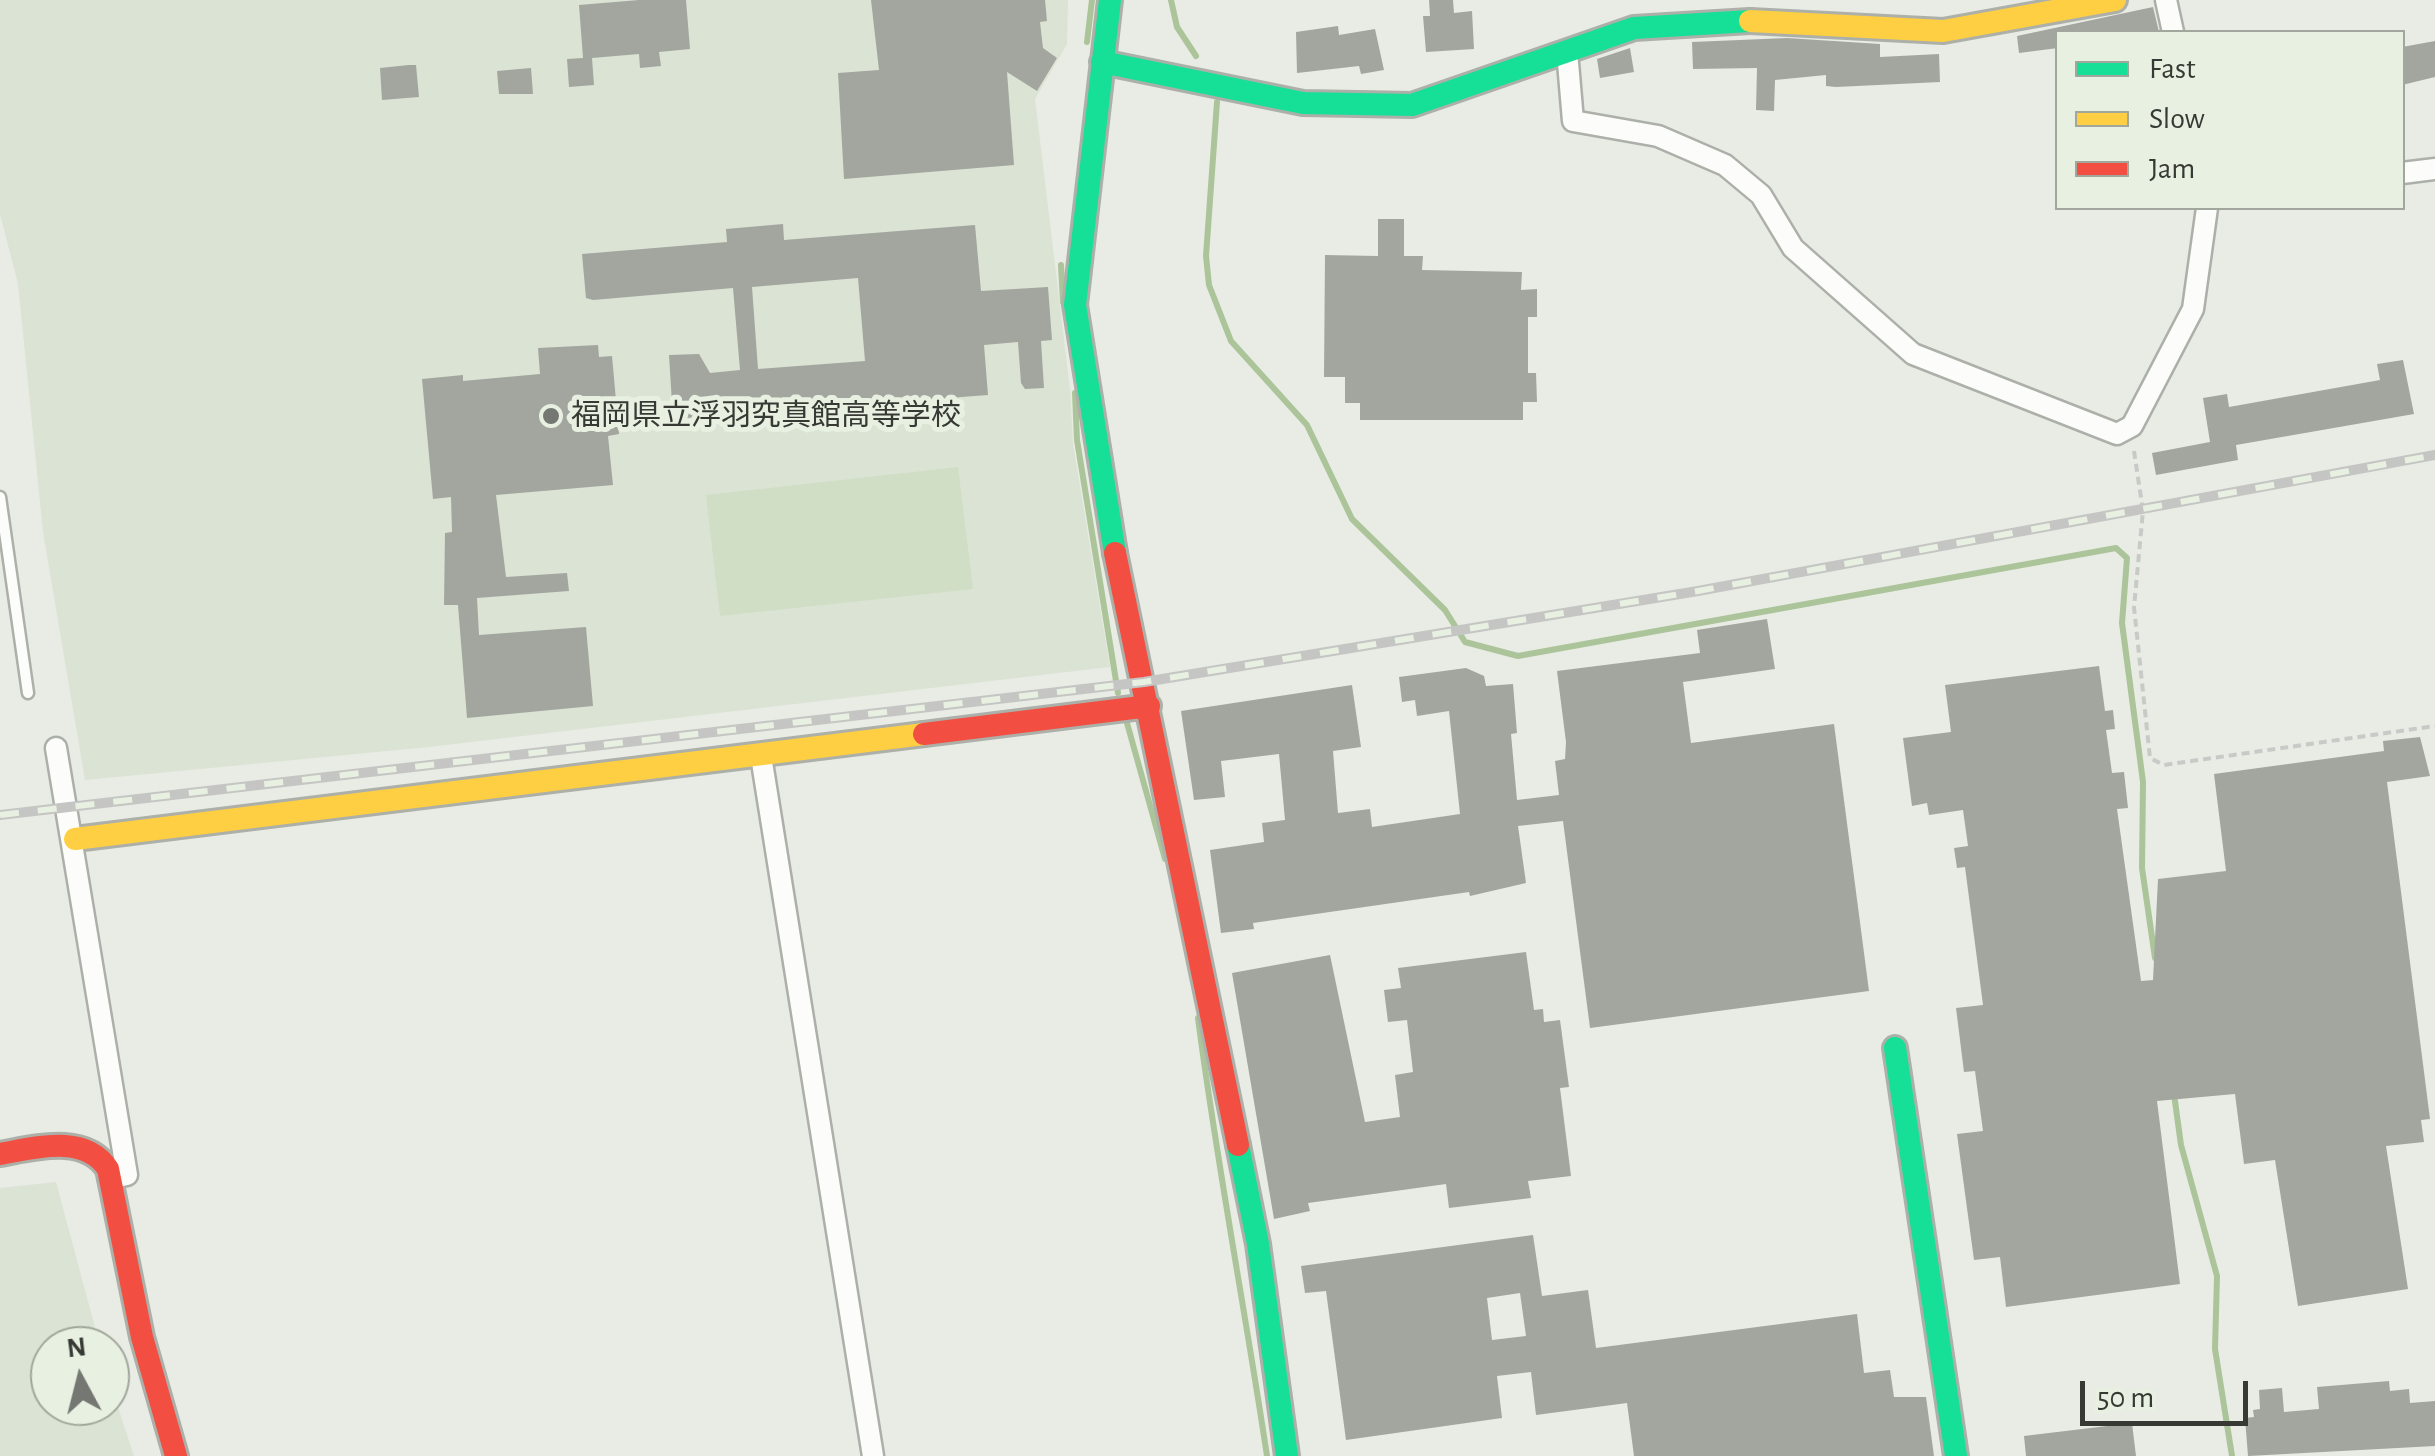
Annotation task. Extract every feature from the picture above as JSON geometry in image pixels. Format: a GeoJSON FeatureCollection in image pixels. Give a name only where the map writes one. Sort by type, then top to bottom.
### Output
{"type":"FeatureCollection","features":[{"type":"Feature","properties":{"kind":"street"},"geometry":{"type":"LineString","coordinates":[[1110,0],[1076,305],[1106,508],[1258,1244],[1287,1456]]}},
{"type":"Feature","properties":{"kind":"street"},"geometry":{"type":"LineString","coordinates":[[1102,62],[1303,102],[1412,104],[1634,28],[1774,20],[1942,31],[2115,0]]}},
{"type":"Feature","properties":{"kind":"street"},"geometry":{"type":"LineString","coordinates":[[2166,0],[2173,30]]}},
{"type":"Feature","properties":{"kind":"street"},"geometry":{"type":"LineString","coordinates":[[1567,51],[1573,120],[1658,136],[1725,165],[1760,195],[1793,248],[1913,354],[2116,434],[2132,426],[2193,309],[2207,210]]}},
{"type":"Feature","properties":{"kind":"street"},"geometry":{"type":"LineString","coordinates":[[2405,173],[2435,169]]}},
{"type":"Feature","properties":{"kind":"street"},"geometry":{"type":"LineString","coordinates":[[75,839],[1149,706]]}},
{"type":"Feature","properties":{"kind":"street"},"geometry":{"type":"LineString","coordinates":[[56,748],[68,828],[75,839],[127,1175],[112,1178]]}},
{"type":"Feature","properties":{"kind":"street"},"geometry":{"type":"LineString","coordinates":[[761,756],[873,1456]]}},
{"type":"Feature","properties":{"kind":"street"},"geometry":{"type":"LineString","coordinates":[[1895,1048],[1956,1456]]}},
{"type":"Feature","properties":{"kind":"street"},"geometry":{"type":"LineString","coordinates":[[0,1154],[82,1148],[100,1158],[112,1178],[133,1304],[176,1456]]}},
{"type":"Feature","properties":{"kind":"lane"},"geometry":{"type":"LineString","coordinates":[[0,497],[28,693]]}},
{"type":"Feature","properties":{"kind":"path"},"geometry":{"type":"LineString","coordinates":[[2132,426],[2143,511],[2134,607],[2150,758],[2164,765],[2435,726]]}},
{"type":"Feature","properties":{"kind":"shaded area","name":"福岡県立浮羽究真館高等学校"},"geometry":{"type":"Polygon","coordinates":[[[0,0],[1068,0],[1067,44],[1035,99],[1070,389],[1073,444],[1110,667],[429,747],[85,780],[43,532],[18,284],[0,214],[0,0]]]}},
{"type":"Feature","properties":{"kind":"shaded area"},"geometry":{"type":"Polygon","coordinates":[[[56,1182],[95,1326],[30,1326],[30,1426],[124,1426],[134,1456],[0,1456],[0,1188],[56,1182]]]}},
{"type":"Feature","properties":{"kind":"green space"},"geometry":{"type":"Polygon","coordinates":[[[958,467],[973,589],[720,616],[706,495],[958,467]]]}},
{"type":"Feature","properties":{"kind":"building"},"geometry":{"type":"Polygon","coordinates":[[[686,0],[690,49],[659,52],[661,66],[640,68],[639,54],[592,58],[594,85],[569,87],[567,59],[583,58],[579,5],[686,0]]]}},
{"type":"Feature","properties":{"kind":"building"},"geometry":{"type":"Polygon","coordinates":[[[871,0],[1045,0],[1047,21],[1040,22],[1043,48],[1057,58],[1037,91],[1007,72],[1014,165],[844,179],[838,73],[879,70],[871,0]]]}},
{"type":"Feature","properties":{"kind":"building"},"geometry":{"type":"Polygon","coordinates":[[[1429,0],[1453,0],[1454,13],[1472,11],[1474,49],[1426,52],[1423,16],[1430,16],[1429,0]]]}},
{"type":"Feature","properties":{"kind":"building"},"geometry":{"type":"Polygon","coordinates":[[[2153,7],[2159,30],[2055,30],[2055,48],[2019,53],[2017,36],[2153,7]]]}},
{"type":"Feature","properties":{"kind":"building"},"geometry":{"type":"Polygon","coordinates":[[[1338,26],[1339,35],[1375,29],[1384,70],[1361,74],[1359,66],[1297,73],[1296,32],[1338,26]]]}},
{"type":"Feature","properties":{"kind":"building"},"geometry":{"type":"Polygon","coordinates":[[[1787,38],[1880,44],[1880,57],[1939,54],[1940,82],[1836,87],[1826,86],[1826,75],[1775,80],[1774,111],[1756,110],[1757,68],[1693,69],[1692,42],[1787,38]]]}},
{"type":"Feature","properties":{"kind":"building"},"geometry":{"type":"Polygon","coordinates":[[[2435,41],[2435,77],[2405,84],[2405,46],[2435,41]]]}},
{"type":"Feature","properties":{"kind":"building"},"geometry":{"type":"Polygon","coordinates":[[[1630,48],[1634,72],[1600,78],[1597,59],[1630,48]]]}},
{"type":"Feature","properties":{"kind":"building"},"geometry":{"type":"Polygon","coordinates":[[[416,65],[419,97],[382,100],[380,68],[416,65]]]}},
{"type":"Feature","properties":{"kind":"building"},"geometry":{"type":"Polygon","coordinates":[[[531,68],[533,94],[499,94],[497,71],[531,68]]]}},
{"type":"Feature","properties":{"kind":"building"},"geometry":{"type":"Polygon","coordinates":[[[1378,219],[1404,219],[1404,256],[1423,256],[1422,270],[1522,272],[1521,290],[1537,289],[1537,317],[1528,317],[1528,373],[1536,373],[1537,402],[1523,402],[1523,420],[1360,420],[1360,403],[1345,403],[1345,377],[1324,377],[1325,255],[1378,256],[1378,219]]]}},
{"type":"Feature","properties":{"kind":"building"},"geometry":{"type":"Polygon","coordinates":[[[783,224],[784,240],[975,225],[981,291],[1048,287],[1052,340],[1041,341],[1044,388],[1025,389],[1021,383],[1018,342],[984,345],[988,395],[673,419],[669,355],[699,354],[710,373],[740,370],[733,288],[593,300],[586,298],[582,254],[727,242],[726,229],[783,224]],[[858,278],[752,287],[758,369],[865,361],[858,278]]]}},
{"type":"Feature","properties":{"kind":"building"},"geometry":{"type":"Polygon","coordinates":[[[598,345],[599,357],[612,356],[619,434],[608,436],[613,485],[496,495],[506,577],[567,573],[569,591],[477,598],[479,635],[586,627],[593,706],[467,718],[458,605],[444,605],[445,533],[452,532],[451,497],[433,499],[422,379],[463,375],[463,381],[540,374],[538,348],[598,345]]]}},
{"type":"Feature","properties":{"kind":"building"},"geometry":{"type":"Polygon","coordinates":[[[2403,360],[2414,414],[2236,445],[2238,460],[2156,475],[2152,453],[2210,442],[2203,398],[2227,394],[2229,407],[2380,380],[2377,364],[2403,360]]]}},
{"type":"Feature","properties":{"kind":"building"},"geometry":{"type":"Polygon","coordinates":[[[1767,619],[1775,669],[1683,682],[1691,743],[1834,724],[1869,991],[1590,1028],[1563,821],[1518,826],[1526,883],[1470,896],[1469,892],[1253,923],[1254,929],[1221,933],[1210,850],[1264,842],[1262,823],[1285,820],[1279,754],[1221,761],[1225,797],[1194,800],[1181,711],[1352,685],[1361,747],[1333,751],[1338,813],[1370,809],[1372,827],[1460,814],[1449,711],[1417,716],[1415,700],[1402,702],[1399,677],[1466,668],[1484,676],[1486,686],[1513,684],[1517,733],[1511,734],[1517,800],[1559,795],[1555,761],[1565,759],[1566,742],[1557,671],[1700,653],[1697,630],[1767,619]]]}},
{"type":"Feature","properties":{"kind":"building"},"geometry":{"type":"Polygon","coordinates":[[[2099,666],[2105,711],[2113,710],[2115,729],[2106,730],[2112,773],[2124,772],[2128,808],[2117,809],[2141,981],[2153,980],[2158,879],[2226,871],[2214,774],[2384,751],[2383,741],[2420,737],[2430,776],[2387,782],[2430,1119],[2421,1120],[2424,1142],[2386,1146],[2408,1289],[2298,1306],[2275,1160],[2244,1164],[2235,1094],[2157,1101],[2180,1284],[2006,1307],[2000,1257],[1974,1260],[1957,1134],[1983,1131],[1975,1071],[1964,1072],[1956,1008],[1983,1005],[1965,867],[1957,868],[1954,848],[1968,846],[1963,810],[1929,815],[1927,803],[1912,806],[1903,738],[1951,732],[1945,685],[2099,666]]]}},
{"type":"Feature","properties":{"kind":"building"},"geometry":{"type":"Polygon","coordinates":[[[1526,952],[1534,1010],[1543,1009],[1544,1022],[1560,1020],[1569,1087],[1560,1088],[1571,1176],[1528,1181],[1531,1198],[1449,1208],[1446,1184],[1308,1203],[1310,1211],[1274,1219],[1232,973],[1330,955],[1365,1122],[1400,1117],[1395,1075],[1413,1072],[1407,1020],[1388,1022],[1384,990],[1401,988],[1398,968],[1526,952]]]}},
{"type":"Feature","properties":{"kind":"building"},"geometry":{"type":"Polygon","coordinates":[[[1533,1235],[1542,1296],[1588,1290],[1596,1348],[1857,1314],[1864,1373],[1890,1370],[1894,1397],[1926,1397],[1934,1456],[1634,1456],[1627,1403],[1536,1415],[1531,1372],[1497,1376],[1502,1418],[1346,1440],[1326,1291],[1305,1293],[1301,1266],[1533,1235]],[[1520,1293],[1487,1298],[1492,1340],[1526,1336],[1520,1293]]]}},
{"type":"Feature","properties":{"kind":"building"},"geometry":{"type":"Polygon","coordinates":[[[2389,1381],[2390,1391],[2409,1389],[2410,1403],[2435,1401],[2435,1446],[2248,1456],[2245,1418],[2254,1417],[2253,1410],[2260,1409],[2259,1390],[2282,1388],[2284,1412],[2319,1409],[2317,1387],[2389,1381]]]}},
{"type":"Feature","properties":{"kind":"building"},"geometry":{"type":"Polygon","coordinates":[[[2132,1423],[2136,1456],[2026,1456],[2024,1436],[2132,1423]]]}},
{"type":"Feature","properties":{"kind":"waterway"},"geometry":{"type":"LineString","coordinates":[[1087,42],[1092,0]]}},
{"type":"Feature","properties":{"kind":"waterway"},"geometry":{"type":"LineString","coordinates":[[1171,0],[1177,27],[1196,56]]}},
{"type":"Feature","properties":{"kind":"waterway"},"geometry":{"type":"LineString","coordinates":[[1217,102],[1206,256],[1209,285],[1231,341],[1307,425],[1352,519],[1445,610],[1465,642],[1518,656],[2116,548],[2127,558],[2122,623],[2143,782],[2142,868],[2155,958]]}},
{"type":"Feature","properties":{"kind":"waterway"},"geometry":{"type":"LineString","coordinates":[[1061,265],[1063,302]]}},
{"type":"Feature","properties":{"kind":"waterway"},"geometry":{"type":"LineString","coordinates":[[1075,393],[1077,440],[1118,693]]}},
{"type":"Feature","properties":{"kind":"waterway"},"geometry":{"type":"LineString","coordinates":[[1127,723],[1165,859]]}},
{"type":"Feature","properties":{"kind":"waterway"},"geometry":{"type":"LineString","coordinates":[[1198,1018],[1267,1456]]}},
{"type":"Feature","properties":{"kind":"waterway"},"geometry":{"type":"LineString","coordinates":[[2174,1094],[2181,1145],[2217,1276],[2215,1349],[2232,1456]]}},
{"type":"Feature","properties":{"kind":"railway"},"geometry":{"type":"LineString","coordinates":[[0,815],[1144,682],[1698,591],[2435,455]]}},
{"type":"Feature","properties":{"kind":"traffic: fast"},"geometry":{"type":"LineString","coordinates":[[1110,0],[1075,305],[1115,553]]}},
{"type":"Feature","properties":{"kind":"traffic: fast"},"geometry":{"type":"LineString","coordinates":[[1102,62],[1303,103],[1412,105],[1634,28],[1750,21]]}},
{"type":"Feature","properties":{"kind":"traffic: fast"},"geometry":{"type":"LineString","coordinates":[[1895,1048],[1956,1456]]}},
{"type":"Feature","properties":{"kind":"traffic: fast"},"geometry":{"type":"LineString","coordinates":[[1238,1145],[1258,1244],[1287,1456]]}},
{"type":"Feature","properties":{"kind":"traffic: slow"},"geometry":{"type":"LineString","coordinates":[[1750,21],[1943,31],[2115,0]]}},
{"type":"Feature","properties":{"kind":"traffic: slow"},"geometry":{"type":"LineString","coordinates":[[75,839],[924,734]]}},
{"type":"Feature","properties":{"kind":"traffic: jam"},"geometry":{"type":"LineString","coordinates":[[1115,553],[1238,1145]]}},
{"type":"Feature","properties":{"kind":"traffic: jam"},"geometry":{"type":"LineString","coordinates":[[924,734],[1149,706]]}},
{"type":"Feature","properties":{"kind":"traffic: jam"},"geometry":{"type":"LineString","coordinates":[[0,1154],[73,1147],[98,1158],[108,1169],[142,1337],[176,1456]]}},
{"type":"Feature","properties":{"kind":"place","name":"福岡県立浮羽究真館高等学校"},"geometry":{"type":"Point","coordinates":[551,416]}}]}
